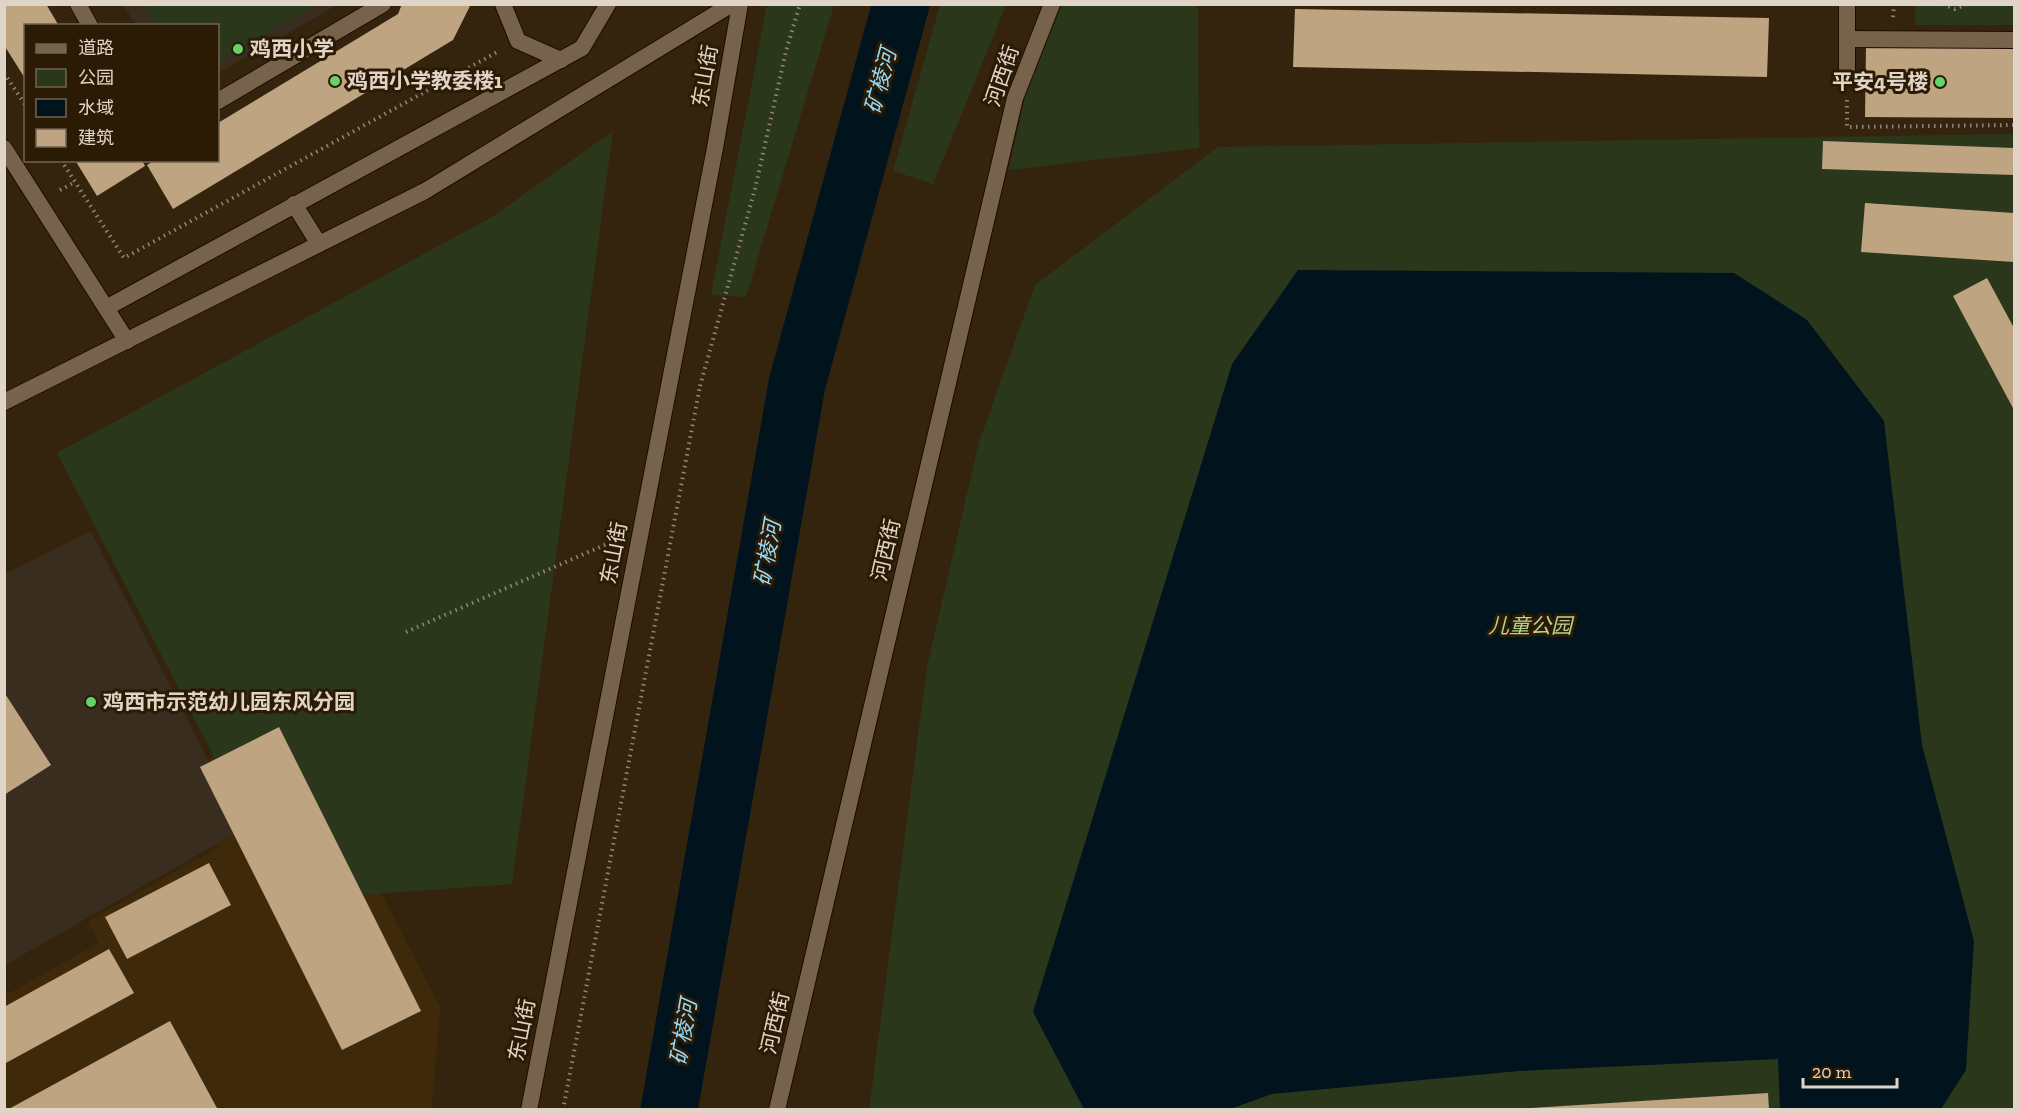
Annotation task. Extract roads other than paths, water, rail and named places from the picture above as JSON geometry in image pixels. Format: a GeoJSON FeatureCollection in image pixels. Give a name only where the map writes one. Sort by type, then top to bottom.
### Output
{"type":"FeatureCollection","features":[{"type":"Feature","properties":{"kind":"street"},"geometry":{"type":"LineString","coordinates":[[78,4],[89,24]]}},
{"type":"Feature","properties":{"kind":"street"},"geometry":{"type":"LineString","coordinates":[[219,100],[383,4]]}},
{"type":"Feature","properties":{"kind":"street"},"geometry":{"type":"LineString","coordinates":[[503,4],[518,41],[561,60]]}},
{"type":"Feature","properties":{"kind":"street"},"geometry":{"type":"LineString","coordinates":[[106,308],[582,48],[609,4]]}},
{"type":"Feature","properties":{"kind":"street"},"geometry":{"type":"LineString","coordinates":[[4,402],[425,191],[732,4]]}},
{"type":"Feature","properties":{"kind":"street","name":"东山街"},"geometry":{"type":"LineString","coordinates":[[529,1110],[741,4]]}},
{"type":"Feature","properties":{"kind":"street","name":"河西街"},"geometry":{"type":"LineString","coordinates":[[777,1110],[1015,98],[1052,4]]}},
{"type":"Feature","properties":{"kind":"street"},"geometry":{"type":"LineString","coordinates":[[1847,78],[1848,4]]}},
{"type":"Feature","properties":{"kind":"street"},"geometry":{"type":"LineString","coordinates":[[1847,39],[2014,40]]}},
{"type":"Feature","properties":{"kind":"street"},"geometry":{"type":"LineString","coordinates":[[4,148],[127,341]]}},
{"type":"Feature","properties":{"kind":"street"},"geometry":{"type":"LineString","coordinates":[[294,204],[319,244]]}},
{"type":"Feature","properties":{"kind":"water","name":"儿童公园"},"geometry":{"type":"Polygon","coordinates":[[[1298,270],[1734,273],[1807,320],[1884,421],[1922,745],[1974,941],[1966,1070],[1941,1109],[1780,1109],[1778,1059],[1519,1071],[1272,1094],[1230,1109],[1084,1109],[1033,1012],[1232,364],[1298,270]]]}},
{"type":"Feature","properties":{"kind":"waterway","name":"矿棱河"},"geometry":{"type":"LineString","coordinates":[[669,1110],[797,384],[901,4]]}},
{"type":"Feature","properties":{"kind":"place","name":"鸡西小学"},"geometry":{"type":"Point","coordinates":[238,49]}},
{"type":"Feature","properties":{"kind":"place","name":"鸡西小学教委楼1"},"geometry":{"type":"Point","coordinates":[335,81]}},
{"type":"Feature","properties":{"kind":"place","name":"平安4号楼"},"geometry":{"type":"Point","coordinates":[1940,82]}},
{"type":"Feature","properties":{"kind":"place","name":"鸡西市示范幼儿园东风分园"},"geometry":{"type":"Point","coordinates":[91,702]}}]}
